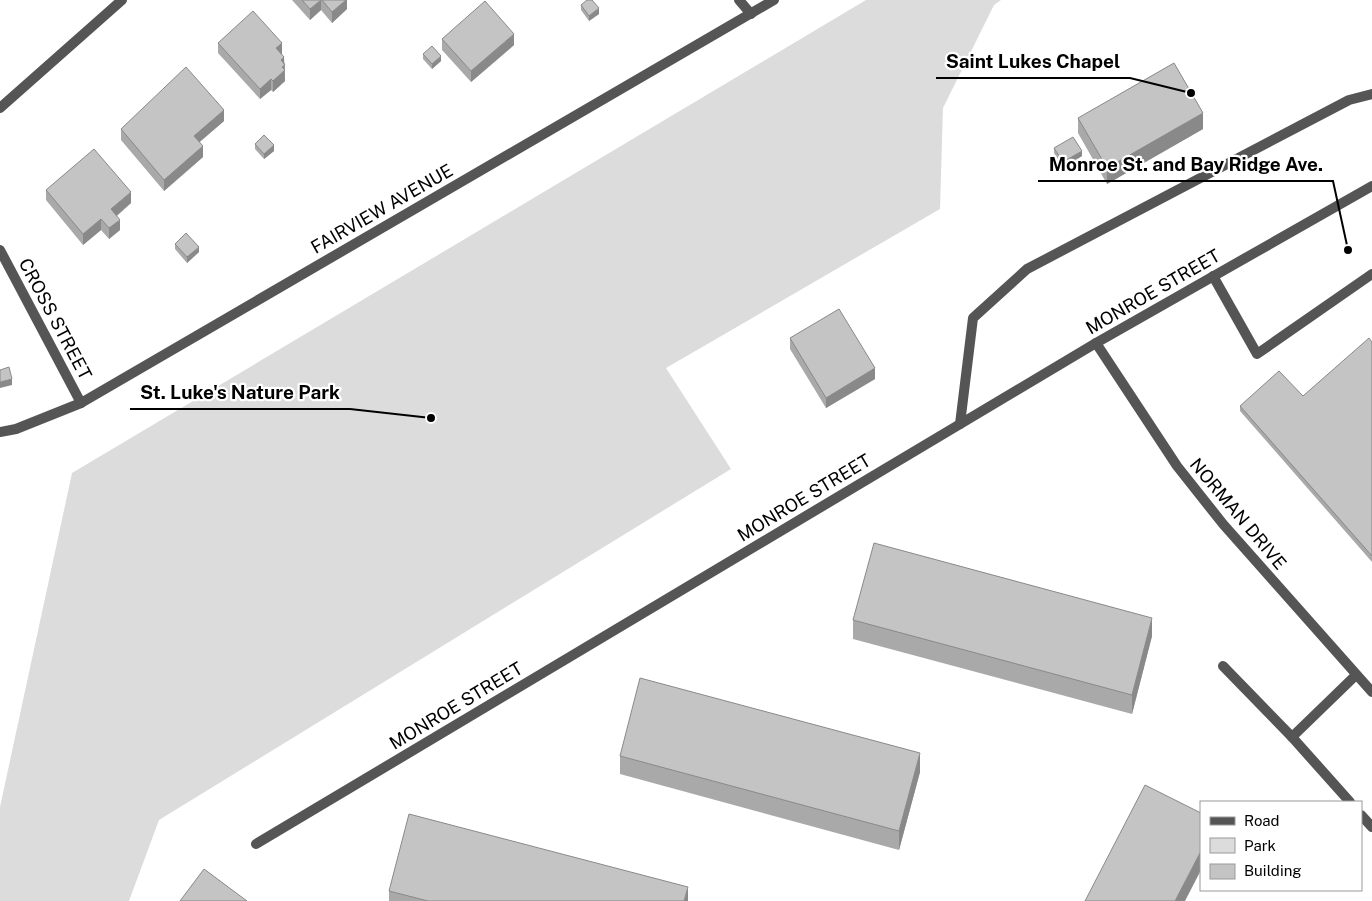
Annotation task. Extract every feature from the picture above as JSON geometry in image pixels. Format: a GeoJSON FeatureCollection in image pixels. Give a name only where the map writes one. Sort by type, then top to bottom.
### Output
{"type":"FeatureCollection","features":[{"type":"Feature","properties":{"kind":"street"},"geometry":{"type":"LineString","coordinates":[[0,108],[122,0]]}},
{"type":"Feature","properties":{"kind":"street"},"geometry":{"type":"LineString","coordinates":[[739,0],[751,14]]}},
{"type":"Feature","properties":{"kind":"street","name":"FAIRVIEW AVENUE"},"geometry":{"type":"LineString","coordinates":[[0,432],[16,429],[81,403],[774,0]]}},
{"type":"Feature","properties":{"kind":"street"},"geometry":{"type":"LineString","coordinates":[[960,424],[974,318],[1027,269],[1349,100],[1372,94]]}},
{"type":"Feature","properties":{"kind":"street","name":"MONROE STREET"},"geometry":{"type":"LineString","coordinates":[[256,844],[1096,343],[1372,186]]}},
{"type":"Feature","properties":{"kind":"street","name":"CROSS STREET"},"geometry":{"type":"LineString","coordinates":[[0,250],[81,403]]}},
{"type":"Feature","properties":{"kind":"street"},"geometry":{"type":"LineString","coordinates":[[1214,276],[1257,354],[1372,274]]}},
{"type":"Feature","properties":{"kind":"street","name":"NORMAN DRIVE"},"geometry":{"type":"LineString","coordinates":[[1096,343],[1177,466],[1223,524],[1372,692]]}},
{"type":"Feature","properties":{"kind":"street"},"geometry":{"type":"LineString","coordinates":[[1223,666],[1292,737],[1349,801]]}},
{"type":"Feature","properties":{"kind":"street"},"geometry":{"type":"LineString","coordinates":[[1292,737],[1356,675]]}},
{"type":"Feature","properties":{"kind":"street"},"geometry":{"type":"LineString","coordinates":[[1362,816],[1372,827]]}},
{"type":"Feature","properties":{"kind":"green space"},"geometry":{"type":"Polygon","coordinates":[[[866,0],[1001,0],[994,5],[943,108],[940,209],[666,368],[731,469],[159,820],[129,901],[0,901],[0,807],[72,473],[866,0]]]}},
{"type":"Feature","properties":{"kind":"building"},"geometry":{"type":"Polygon","coordinates":[[[302,0],[321,0],[310,9],[302,0]]]}},
{"type":"Feature","properties":{"kind":"building"},"geometry":{"type":"Polygon","coordinates":[[[322,0],[346,0],[332,12],[322,0]]]}},
{"type":"Feature","properties":{"kind":"building"},"geometry":{"type":"Polygon","coordinates":[[[587,0],[592,0],[599,8],[589,16],[581,5],[587,0]]]}},
{"type":"Feature","properties":{"kind":"building"},"geometry":{"type":"Polygon","coordinates":[[[485,1],[514,34],[471,71],[442,39],[485,1]]]}},
{"type":"Feature","properties":{"kind":"building"},"geometry":{"type":"Polygon","coordinates":[[[253,11],[282,43],[276,48],[284,57],[281,60],[285,65],[282,67],[285,70],[260,89],[218,43],[253,11]]]}},
{"type":"Feature","properties":{"kind":"building"},"geometry":{"type":"Polygon","coordinates":[[[432,46],[441,56],[432,64],[423,54],[432,46]]]}},
{"type":"Feature","properties":{"kind":"building"},"geometry":{"type":"Polygon","coordinates":[[[1174,63],[1203,113],[1107,168],[1078,118],[1174,63]]]}},
{"type":"Feature","properties":{"kind":"building"},"geometry":{"type":"Polygon","coordinates":[[[186,67],[224,110],[194,136],[203,146],[164,180],[121,129],[186,67]]]}},
{"type":"Feature","properties":{"kind":"building"},"geometry":{"type":"Polygon","coordinates":[[[264,135],[274,145],[264,154],[255,144],[264,135]]]}},
{"type":"Feature","properties":{"kind":"building"},"geometry":{"type":"Polygon","coordinates":[[[1073,137],[1082,151],[1063,162],[1054,148],[1073,137]]]}},
{"type":"Feature","properties":{"kind":"building"},"geometry":{"type":"Polygon","coordinates":[[[94,149],[131,192],[111,209],[120,220],[109,228],[101,219],[83,234],[46,190],[94,149]]]}},
{"type":"Feature","properties":{"kind":"building"},"geometry":{"type":"Polygon","coordinates":[[[186,233],[199,247],[187,257],[175,244],[186,233]]]}},
{"type":"Feature","properties":{"kind":"building"},"geometry":{"type":"Polygon","coordinates":[[[839,309],[875,368],[826,398],[790,338],[839,309]]]}},
{"type":"Feature","properties":{"kind":"building"},"geometry":{"type":"Polygon","coordinates":[[[1369,338],[1372,342],[1372,556],[1240,406],[1279,371],[1303,396],[1369,338]]]}},
{"type":"Feature","properties":{"kind":"building"},"geometry":{"type":"Polygon","coordinates":[[[9,367],[12,379],[0,382],[0,370],[9,367]]]}},
{"type":"Feature","properties":{"kind":"building"},"geometry":{"type":"Polygon","coordinates":[[[874,543],[1152,618],[1132,695],[853,620],[874,543]]]}},
{"type":"Feature","properties":{"kind":"building"},"geometry":{"type":"Polygon","coordinates":[[[640,678],[920,753],[899,831],[620,756],[640,678]]]}},
{"type":"Feature","properties":{"kind":"building"},"geometry":{"type":"Polygon","coordinates":[[[1145,785],[1200,812],[1200,853],[1175,901],[1085,901],[1145,785]]]}},
{"type":"Feature","properties":{"kind":"building"},"geometry":{"type":"Polygon","coordinates":[[[409,814],[688,887],[684,901],[428,901],[389,891],[409,814]]]}},
{"type":"Feature","properties":{"kind":"building"},"geometry":{"type":"Polygon","coordinates":[[[204,869],[247,901],[180,901],[204,869]]]}},
{"type":"Feature","properties":{"kind":"place","name":"Saint Lukes Chapel"},"geometry":{"type":"Point","coordinates":[1191,93]}},
{"type":"Feature","properties":{"kind":"place","name":"Monroe St. and Bay Ridge Ave."},"geometry":{"type":"Point","coordinates":[1348,250]}},
{"type":"Feature","properties":{"kind":"place","name":"St. Luke's Nature Park"},"geometry":{"type":"Point","coordinates":[431,418]}}]}
